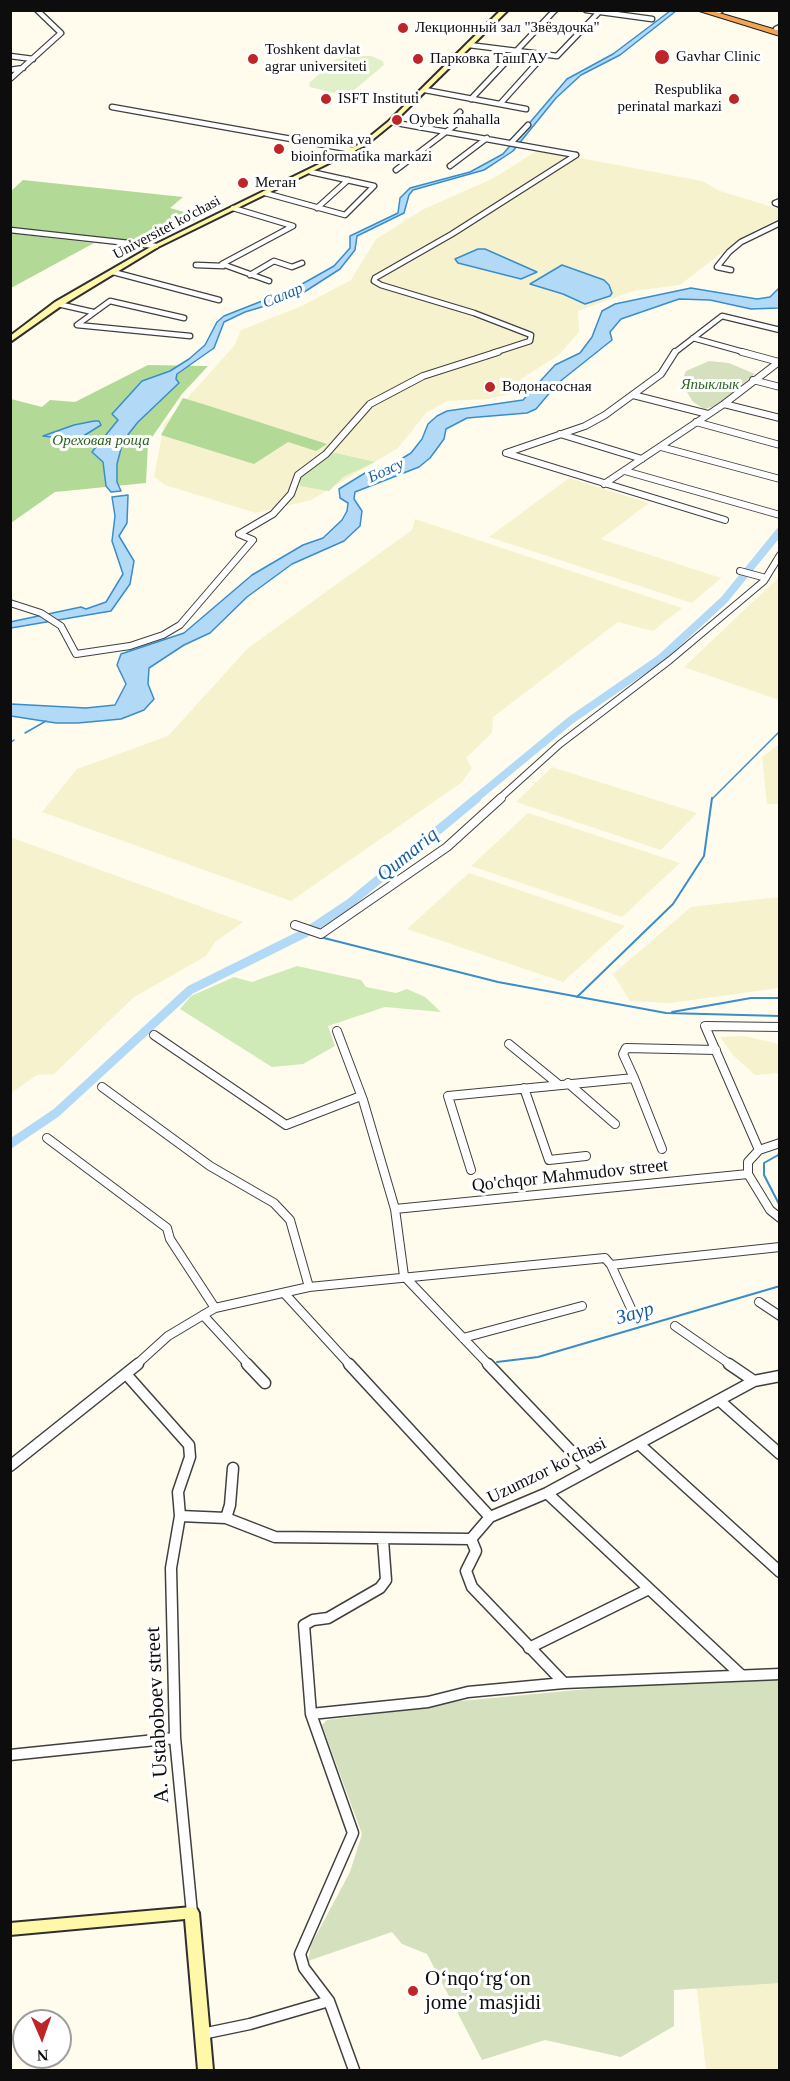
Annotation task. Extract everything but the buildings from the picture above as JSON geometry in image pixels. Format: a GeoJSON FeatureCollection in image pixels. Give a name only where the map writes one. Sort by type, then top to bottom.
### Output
{"type":"FeatureCollection","features":[{"type":"Feature","properties":{"kind":"highway"},"geometry":{"type":"LineString","coordinates":[[699,10],[779,30]]}},
{"type":"Feature","properties":{"kind":"highway"},"geometry":{"type":"LineString","coordinates":[[717,11],[779,30]]}},
{"type":"Feature","properties":{"kind":"main road","name":"Universitet ko'chasi"},"geometry":{"type":"LineString","coordinates":[[10,340],[58,304],[156,246],[353,150],[391,122],[505,10]]}},
{"type":"Feature","properties":{"kind":"main road"},"geometry":{"type":"LineString","coordinates":[[10,1929],[192,1913],[206,2070]]}},
{"type":"Feature","properties":{"kind":"street"},"geometry":{"type":"LineString","coordinates":[[10,79],[61,33],[37,10]]}},
{"type":"Feature","properties":{"kind":"street"},"geometry":{"type":"LineString","coordinates":[[471,99],[555,10]]}},
{"type":"Feature","properties":{"kind":"street"},"geometry":{"type":"LineString","coordinates":[[586,10],[652,19]]}},
{"type":"Feature","properties":{"kind":"street"},"geometry":{"type":"LineString","coordinates":[[469,45],[558,56],[600,11]]}},
{"type":"Feature","properties":{"kind":"street"},"geometry":{"type":"LineString","coordinates":[[500,104],[545,54]]}},
{"type":"Feature","properties":{"kind":"street"},"geometry":{"type":"LineString","coordinates":[[10,56],[33,59]]}},
{"type":"Feature","properties":{"kind":"street"},"geometry":{"type":"LineString","coordinates":[[10,70],[23,68]]}},
{"type":"Feature","properties":{"kind":"street"},"geometry":{"type":"LineString","coordinates":[[424,90],[526,109]]}},
{"type":"Feature","properties":{"kind":"street"},"geometry":{"type":"LineString","coordinates":[[112,107],[353,150]]}},
{"type":"Feature","properties":{"kind":"street"},"geometry":{"type":"LineString","coordinates":[[460,112],[454,118],[483,122]]}},
{"type":"Feature","properties":{"kind":"street"},"geometry":{"type":"LineString","coordinates":[[396,170],[463,119]]}},
{"type":"Feature","properties":{"kind":"street"},"geometry":{"type":"LineString","coordinates":[[10,603],[41,613],[61,626],[76,654],[130,646],[163,635],[180,625],[253,540],[239,534],[273,514],[291,494],[298,475],[326,454],[370,404],[423,376],[530,341],[531,335],[474,313],[374,281],[375,278],[452,234],[576,155],[391,122]]}},
{"type":"Feature","properties":{"kind":"street"},"geometry":{"type":"LineString","coordinates":[[511,143],[528,125]]}},
{"type":"Feature","properties":{"kind":"street"},"geometry":{"type":"LineString","coordinates":[[450,166],[487,138]]}},
{"type":"Feature","properties":{"kind":"street"},"geometry":{"type":"LineString","coordinates":[[265,193],[345,215],[374,186],[311,172]]}},
{"type":"Feature","properties":{"kind":"street"},"geometry":{"type":"LineString","coordinates":[[317,208],[348,180]]}},
{"type":"Feature","properties":{"kind":"street"},"geometry":{"type":"LineString","coordinates":[[780,201],[775,203],[780,206]]}},
{"type":"Feature","properties":{"kind":"street"},"geometry":{"type":"LineString","coordinates":[[224,266],[222,264],[293,226],[233,208]]}},
{"type":"Feature","properties":{"kind":"street"},"geometry":{"type":"LineString","coordinates":[[731,270],[717,267],[729,252],[741,242],[780,223]]}},
{"type":"Feature","properties":{"kind":"street"},"geometry":{"type":"LineString","coordinates":[[10,230],[156,246]]}},
{"type":"Feature","properties":{"kind":"street"},"geometry":{"type":"LineString","coordinates":[[250,275],[274,261],[292,267],[302,263]]}},
{"type":"Feature","properties":{"kind":"street"},"geometry":{"type":"LineString","coordinates":[[196,265],[224,266],[269,281]]}},
{"type":"Feature","properties":{"kind":"street"},"geometry":{"type":"LineString","coordinates":[[113,272],[219,300]]}},
{"type":"Feature","properties":{"kind":"street"},"geometry":{"type":"LineString","coordinates":[[184,318],[110,301],[77,325],[190,336]]}},
{"type":"Feature","properties":{"kind":"street"},"geometry":{"type":"LineString","coordinates":[[58,304],[93,312]]}},
{"type":"Feature","properties":{"kind":"street"},"geometry":{"type":"LineString","coordinates":[[725,520],[506,453],[585,426],[661,374],[675,351],[723,316],[780,330]]}},
{"type":"Feature","properties":{"kind":"street"},"geometry":{"type":"LineString","coordinates":[[693,338],[779,362]]}},
{"type":"Feature","properties":{"kind":"street"},"geometry":{"type":"LineString","coordinates":[[604,484],[724,404],[779,362]]}},
{"type":"Feature","properties":{"kind":"street"},"geometry":{"type":"LineString","coordinates":[[753,380],[780,387]]}},
{"type":"Feature","properties":{"kind":"street"},"geometry":{"type":"LineString","coordinates":[[633,395],[708,414]]}},
{"type":"Feature","properties":{"kind":"street"},"geometry":{"type":"LineString","coordinates":[[724,404],[780,418]]}},
{"type":"Feature","properties":{"kind":"street"},"geometry":{"type":"LineString","coordinates":[[696,422],[780,445]]}},
{"type":"Feature","properties":{"kind":"street"},"geometry":{"type":"LineString","coordinates":[[560,434],[642,459]]}},
{"type":"Feature","properties":{"kind":"street"},"geometry":{"type":"LineString","coordinates":[[661,447],[780,480]]}},
{"type":"Feature","properties":{"kind":"street"},"geometry":{"type":"LineString","coordinates":[[625,471],[780,515]]}},
{"type":"Feature","properties":{"kind":"street"},"geometry":{"type":"LineString","coordinates":[[295,925],[321,934],[447,847],[561,744],[670,660],[763,577],[780,555]]}},
{"type":"Feature","properties":{"kind":"street"},"geometry":{"type":"LineString","coordinates":[[740,572],[763,577]]}},
{"type":"Feature","properties":{"kind":"street"},"geometry":{"type":"LineString","coordinates":[[759,1150],[705,1026],[780,1027]]}},
{"type":"Feature","properties":{"kind":"street"},"geometry":{"type":"LineString","coordinates":[[337,1031],[362,1096],[395,1209],[404,1276],[589,1470]]}},
{"type":"Feature","properties":{"kind":"street"},"geometry":{"type":"LineString","coordinates":[[154,1035],[286,1125],[362,1096]]}},
{"type":"Feature","properties":{"kind":"street"},"geometry":{"type":"LineString","coordinates":[[509,1044],[558,1084]]}},
{"type":"Feature","properties":{"kind":"street"},"geometry":{"type":"LineString","coordinates":[[662,1149],[623,1054],[626,1048],[716,1050]]}},
{"type":"Feature","properties":{"kind":"street"},"geometry":{"type":"LineString","coordinates":[[471,1170],[448,1096],[634,1078]]}},
{"type":"Feature","properties":{"kind":"street"},"geometry":{"type":"LineString","coordinates":[[568,1083],[615,1124]]}},
{"type":"Feature","properties":{"kind":"street"},"geometry":{"type":"LineString","coordinates":[[102,1087],[210,1166],[274,1203],[290,1220],[309,1287]]}},
{"type":"Feature","properties":{"kind":"street"},"geometry":{"type":"LineString","coordinates":[[524,1088],[549,1160],[586,1156]]}},
{"type":"Feature","properties":{"kind":"street"},"geometry":{"type":"LineString","coordinates":[[47,1138],[167,1227],[170,1239],[215,1308]]}},
{"type":"Feature","properties":{"kind":"street"},"geometry":{"type":"LineString","coordinates":[[780,1143],[759,1150],[748,1162],[748,1174],[770,1210],[780,1218]]}},
{"type":"Feature","properties":{"kind":"street","name":"Qo'chqor Mahmudov street"},"geometry":{"type":"LineString","coordinates":[[395,1209],[748,1174]]}},
{"type":"Feature","properties":{"kind":"street"},"geometry":{"type":"LineString","coordinates":[[611,1265],[780,1246]]}},
{"type":"Feature","properties":{"kind":"street"},"geometry":{"type":"LineString","coordinates":[[10,1466],[126,1374],[168,1336],[215,1308],[309,1287],[605,1258],[611,1265],[634,1315]]}},
{"type":"Feature","properties":{"kind":"street"},"geometry":{"type":"LineString","coordinates":[[285,1294],[490,1517]]}},
{"type":"Feature","properties":{"kind":"street"},"geometry":{"type":"LineString","coordinates":[[759,1302],[780,1316]]}},
{"type":"Feature","properties":{"kind":"street"},"geometry":{"type":"LineString","coordinates":[[463,1338],[582,1306]]}},
{"type":"Feature","properties":{"kind":"street"},"geometry":{"type":"LineString","coordinates":[[203,1315],[265,1383]]}},
{"type":"Feature","properties":{"kind":"street"},"geometry":{"type":"LineString","coordinates":[[675,1326],[754,1381]]}},
{"type":"Feature","properties":{"kind":"street","name":"A. Ustaboboev street"},"geometry":{"type":"LineString","coordinates":[[126,1374],[189,1445],[190,1457],[178,1492],[180,1516],[171,1568],[175,1738],[192,1913]]}},
{"type":"Feature","properties":{"kind":"street","name":"Uzumzor ko'chasi"},"geometry":{"type":"LineString","coordinates":[[471,1539],[490,1517],[547,1493],[754,1381],[780,1376]]}},
{"type":"Feature","properties":{"kind":"street"},"geometry":{"type":"LineString","coordinates":[[720,1401],[780,1454]]}},
{"type":"Feature","properties":{"kind":"street"},"geometry":{"type":"LineString","coordinates":[[639,1444],[780,1572]]}},
{"type":"Feature","properties":{"kind":"street"},"geometry":{"type":"LineString","coordinates":[[226,1518],[233,1468]]}},
{"type":"Feature","properties":{"kind":"street"},"geometry":{"type":"LineString","coordinates":[[547,1493],[740,1674]]}},
{"type":"Feature","properties":{"kind":"street"},"geometry":{"type":"LineString","coordinates":[[180,1516],[226,1518],[275,1537],[471,1539],[476,1551],[466,1571],[472,1587],[564,1683]]}},
{"type":"Feature","properties":{"kind":"street"},"geometry":{"type":"LineString","coordinates":[[354,2070],[329,2001],[304,1968],[300,1954],[353,1833],[311,1714],[304,1625],[313,1620],[328,1618],[380,1588],[386,1580],[383,1539]]}},
{"type":"Feature","properties":{"kind":"street"},"geometry":{"type":"LineString","coordinates":[[529,1648],[649,1589]]}},
{"type":"Feature","properties":{"kind":"street"},"geometry":{"type":"LineString","coordinates":[[311,1714],[428,1702],[468,1692],[564,1683],[780,1674]]}},
{"type":"Feature","properties":{"kind":"street"},"geometry":{"type":"LineString","coordinates":[[10,1755],[175,1738]]}},
{"type":"Feature","properties":{"kind":"street"},"geometry":{"type":"LineString","coordinates":[[202,2034],[250,2024],[329,2001]]}},
{"type":"Feature","properties":{"kind":"shaded area"},"geometry":{"type":"Polygon","coordinates":[[[538,150],[702,181],[720,191],[779,209],[779,219],[756,230],[725,250],[680,285],[633,291],[578,311],[579,332],[560,354],[521,379],[512,393],[489,399],[447,401],[427,412],[398,448],[311,500],[256,513],[165,485],[154,477],[164,424],[234,346],[241,330],[302,306],[351,280],[376,239],[424,209],[494,178],[538,150]]]}},
{"type":"Feature","properties":{"kind":"shaded area"},"geometry":{"type":"Polygon","coordinates":[[[569,478],[649,503],[601,539],[721,578],[692,603],[489,537],[569,478]]]}},
{"type":"Feature","properties":{"kind":"shaded area"},"geometry":{"type":"Polygon","coordinates":[[[415,519],[682,608],[653,631],[618,622],[493,717],[492,733],[466,758],[472,768],[461,783],[291,901],[42,812],[77,769],[168,736],[248,648],[412,530],[415,519]]]}},
{"type":"Feature","properties":{"kind":"shaded area"},"geometry":{"type":"Polygon","coordinates":[[[779,575],[779,700],[684,667],[777,579],[779,575]]]}},
{"type":"Feature","properties":{"kind":"shaded area"},"geometry":{"type":"Polygon","coordinates":[[[779,744],[779,804],[767,804],[762,757],[779,744]]]}},
{"type":"Feature","properties":{"kind":"shaded area"},"geometry":{"type":"Polygon","coordinates":[[[552,767],[697,813],[661,850],[516,802],[552,767]]]}},
{"type":"Feature","properties":{"kind":"shaded area"},"geometry":{"type":"Polygon","coordinates":[[[528,813],[680,863],[622,917],[471,866],[528,813]]]}},
{"type":"Feature","properties":{"kind":"shaded area"},"geometry":{"type":"Polygon","coordinates":[[[10,837],[243,922],[215,942],[206,956],[134,997],[54,1074],[37,1075],[11,1093],[10,837]]]}},
{"type":"Feature","properties":{"kind":"shaded area"},"geometry":{"type":"Polygon","coordinates":[[[469,873],[625,926],[563,982],[407,929],[469,873]]]}},
{"type":"Feature","properties":{"kind":"shaded area"},"geometry":{"type":"Polygon","coordinates":[[[779,897],[779,988],[670,1003],[630,1001],[613,974],[691,907],[779,897]]]}},
{"type":"Feature","properties":{"kind":"shaded area"},"geometry":{"type":"Polygon","coordinates":[[[745,1036],[779,1044],[779,1073],[755,1075],[733,1055],[720,1037],[745,1036]]]}},
{"type":"Feature","properties":{"kind":"shaded area"},"geometry":{"type":"Polygon","coordinates":[[[779,1809],[779,2070],[706,2070],[697,1990],[607,1915],[779,1809]]]}},
{"type":"Feature","properties":{"kind":"green space"},"geometry":{"type":"Polygon","coordinates":[[[350,56],[371,56],[383,61],[384,65],[353,91],[333,93],[310,87],[309,83],[335,60],[350,56]]]}},
{"type":"Feature","properties":{"kind":"green space"},"geometry":{"type":"Polygon","coordinates":[[[23,180],[183,197],[170,208],[201,217],[148,244],[11,228],[11,191],[23,180]]]}},
{"type":"Feature","properties":{"kind":"green space"},"geometry":{"type":"Polygon","coordinates":[[[11,234],[16,234],[94,243],[11,288],[11,234]]]}},
{"type":"Feature","properties":{"kind":"green space","name":"Япыклык"},"geometry":{"type":"Polygon","coordinates":[[[709,361],[729,363],[755,374],[719,405],[704,409],[693,402],[681,382],[686,371],[709,361]]]}},
{"type":"Feature","properties":{"kind":"green space","name":"Ореховая роща"},"geometry":{"type":"Polygon","coordinates":[[[148,365],[208,366],[182,394],[148,443],[146,483],[55,492],[11,523],[11,399],[42,407],[50,400],[75,402],[148,365]]]}},
{"type":"Feature","properties":{"kind":"green space"},"geometry":{"type":"Polygon","coordinates":[[[183,398],[327,444],[316,451],[288,442],[254,464],[161,435],[183,398]]]}},
{"type":"Feature","properties":{"kind":"green space"},"geometry":{"type":"Polygon","coordinates":[[[331,452],[375,462],[343,477],[329,491],[300,486],[300,475],[331,452]]]}},
{"type":"Feature","properties":{"kind":"green space"},"geometry":{"type":"Polygon","coordinates":[[[297,966],[361,980],[366,987],[396,993],[407,989],[425,997],[441,1012],[385,1007],[328,1026],[335,1046],[303,1064],[272,1067],[180,1009],[191,996],[234,977],[252,982],[297,966]]]}},
{"type":"Feature","properties":{"kind":"green space"},"geometry":{"type":"Polygon","coordinates":[[[779,1680],[779,1983],[674,1990],[674,2026],[621,2057],[545,2040],[482,2060],[427,1954],[402,1944],[392,1932],[308,1961],[311,1945],[350,1872],[362,1834],[322,1725],[327,1720],[433,1707],[450,1702],[662,1682],[779,1680]]]}},
{"type":"Feature","properties":{"kind":"water","name":"Салар"},"geometry":{"type":"Polygon","coordinates":[[[670,11],[676,11],[620,55],[581,75],[556,98],[513,151],[484,170],[413,190],[409,195],[404,213],[357,236],[355,250],[340,269],[298,296],[245,312],[224,322],[214,348],[177,374],[176,379],[179,383],[138,422],[123,441],[117,464],[117,482],[121,491],[111,492],[106,486],[103,462],[92,452],[118,420],[112,414],[142,381],[170,371],[189,359],[205,345],[217,322],[224,316],[295,288],[334,266],[350,248],[350,236],[398,213],[400,198],[410,188],[470,172],[503,154],[567,79],[613,54],[670,11]]]}},
{"type":"Feature","properties":{"kind":"water"},"geometry":{"type":"Polygon","coordinates":[[[478,249],[485,249],[537,272],[521,279],[458,263],[455,259],[478,249]]]}},
{"type":"Feature","properties":{"kind":"water"},"geometry":{"type":"Polygon","coordinates":[[[562,265],[604,280],[612,293],[610,296],[585,304],[563,294],[530,284],[562,265]]]}},
{"type":"Feature","properties":{"kind":"water","name":"Бозсу"},"geometry":{"type":"Polygon","coordinates":[[[691,288],[757,299],[770,297],[779,288],[779,308],[751,309],[710,300],[679,299],[621,319],[610,332],[612,340],[558,383],[536,409],[527,413],[467,418],[446,429],[444,439],[430,458],[419,467],[355,492],[354,499],[362,511],[360,526],[344,541],[292,564],[247,597],[210,633],[184,645],[149,668],[148,684],[154,699],[144,710],[121,719],[78,723],[56,723],[11,716],[11,704],[86,708],[115,705],[126,684],[117,665],[121,654],[184,633],[252,575],[303,545],[323,538],[342,520],[347,511],[348,503],[340,498],[339,489],[365,473],[388,467],[411,453],[422,439],[428,424],[437,416],[447,411],[523,400],[555,365],[580,353],[592,337],[602,311],[615,304],[691,288]]]}},
{"type":"Feature","properties":{"kind":"water"},"geometry":{"type":"Polygon","coordinates":[[[99,421],[101,425],[77,440],[43,436],[74,425],[99,421]]]}},
{"type":"Feature","properties":{"kind":"water"},"geometry":{"type":"Polygon","coordinates":[[[128,495],[127,523],[119,536],[134,561],[130,584],[111,611],[11,628],[10,622],[81,607],[86,609],[106,602],[123,574],[112,541],[115,516],[112,497],[128,495]]]}},
{"type":"Feature","properties":{"kind":"waterway","name":"Qumariq"},"geometry":{"type":"LineString","coordinates":[[475,799],[571,720],[661,658],[724,600],[780,531]]}},
{"type":"Feature","properties":{"kind":"waterway"},"geometry":{"type":"LineString","coordinates":[[25,733],[46,721]]}},
{"type":"Feature","properties":{"kind":"waterway"},"geometry":{"type":"LineString","coordinates":[[712,799],[780,731]]}},
{"type":"Feature","properties":{"kind":"waterway"},"geometry":{"type":"LineString","coordinates":[[10,743],[14,740]]}},
{"type":"Feature","properties":{"kind":"waterway","name":"Qumariq"},"geometry":{"type":"LineString","coordinates":[[10,1144],[56,1113],[190,990],[305,933],[350,903],[477,798]]}},
{"type":"Feature","properties":{"kind":"waterway"},"geometry":{"type":"LineString","coordinates":[[577,997],[673,904],[704,856],[712,798]]}},
{"type":"Feature","properties":{"kind":"waterway","name":"Qumariq"},"geometry":{"type":"LineString","coordinates":[[305,933],[314,935]]}},
{"type":"Feature","properties":{"kind":"waterway"},"geometry":{"type":"LineString","coordinates":[[320,937],[498,982],[577,997]]}},
{"type":"Feature","properties":{"kind":"waterway"},"geometry":{"type":"LineString","coordinates":[[577,997],[666,1013],[780,1016]]}},
{"type":"Feature","properties":{"kind":"waterway"},"geometry":{"type":"LineString","coordinates":[[672,1012],[751,998],[780,998]]}},
{"type":"Feature","properties":{"kind":"waterway"},"geometry":{"type":"LineString","coordinates":[[780,1154],[764,1163],[764,1175],[780,1206]]}},
{"type":"Feature","properties":{"kind":"waterway","name":"Заур"},"geometry":{"type":"LineString","coordinates":[[497,1362],[538,1357],[780,1286]]}},
{"type":"Feature","properties":{"kind":"place","name":"Лекционный зал \"Звёздочка\""},"geometry":{"type":"Point","coordinates":[403,28]}},
{"type":"Feature","properties":{"kind":"place","name":"Gavhar Clinic"},"geometry":{"type":"Point","coordinates":[662,57]}},
{"type":"Feature","properties":{"kind":"place","name":"Toshkent davlat agrar universiteti"},"geometry":{"type":"Point","coordinates":[253,59]}},
{"type":"Feature","properties":{"kind":"place","name":"Парковка ТашГАУ"},"geometry":{"type":"Point","coordinates":[418,59]}},
{"type":"Feature","properties":{"kind":"place","name":"ISFT Instituti"},"geometry":{"type":"Point","coordinates":[326,99]}},
{"type":"Feature","properties":{"kind":"place","name":"Respublika perinatal markazi"},"geometry":{"type":"Point","coordinates":[734,99]}},
{"type":"Feature","properties":{"kind":"place","name":"Oybek mahalla"},"geometry":{"type":"Point","coordinates":[397,120]}},
{"type":"Feature","properties":{"kind":"place","name":"Genomika va bioinformatika markazi"},"geometry":{"type":"Point","coordinates":[279,149]}},
{"type":"Feature","properties":{"kind":"place","name":"Метан"},"geometry":{"type":"Point","coordinates":[243,183]}},
{"type":"Feature","properties":{"kind":"place","name":"Водонасосная"},"geometry":{"type":"Point","coordinates":[490,387]}},
{"type":"Feature","properties":{"kind":"place","name":"O‘nqo‘rg‘on jome’ masjidi"},"geometry":{"type":"Point","coordinates":[413,1991]}}]}
